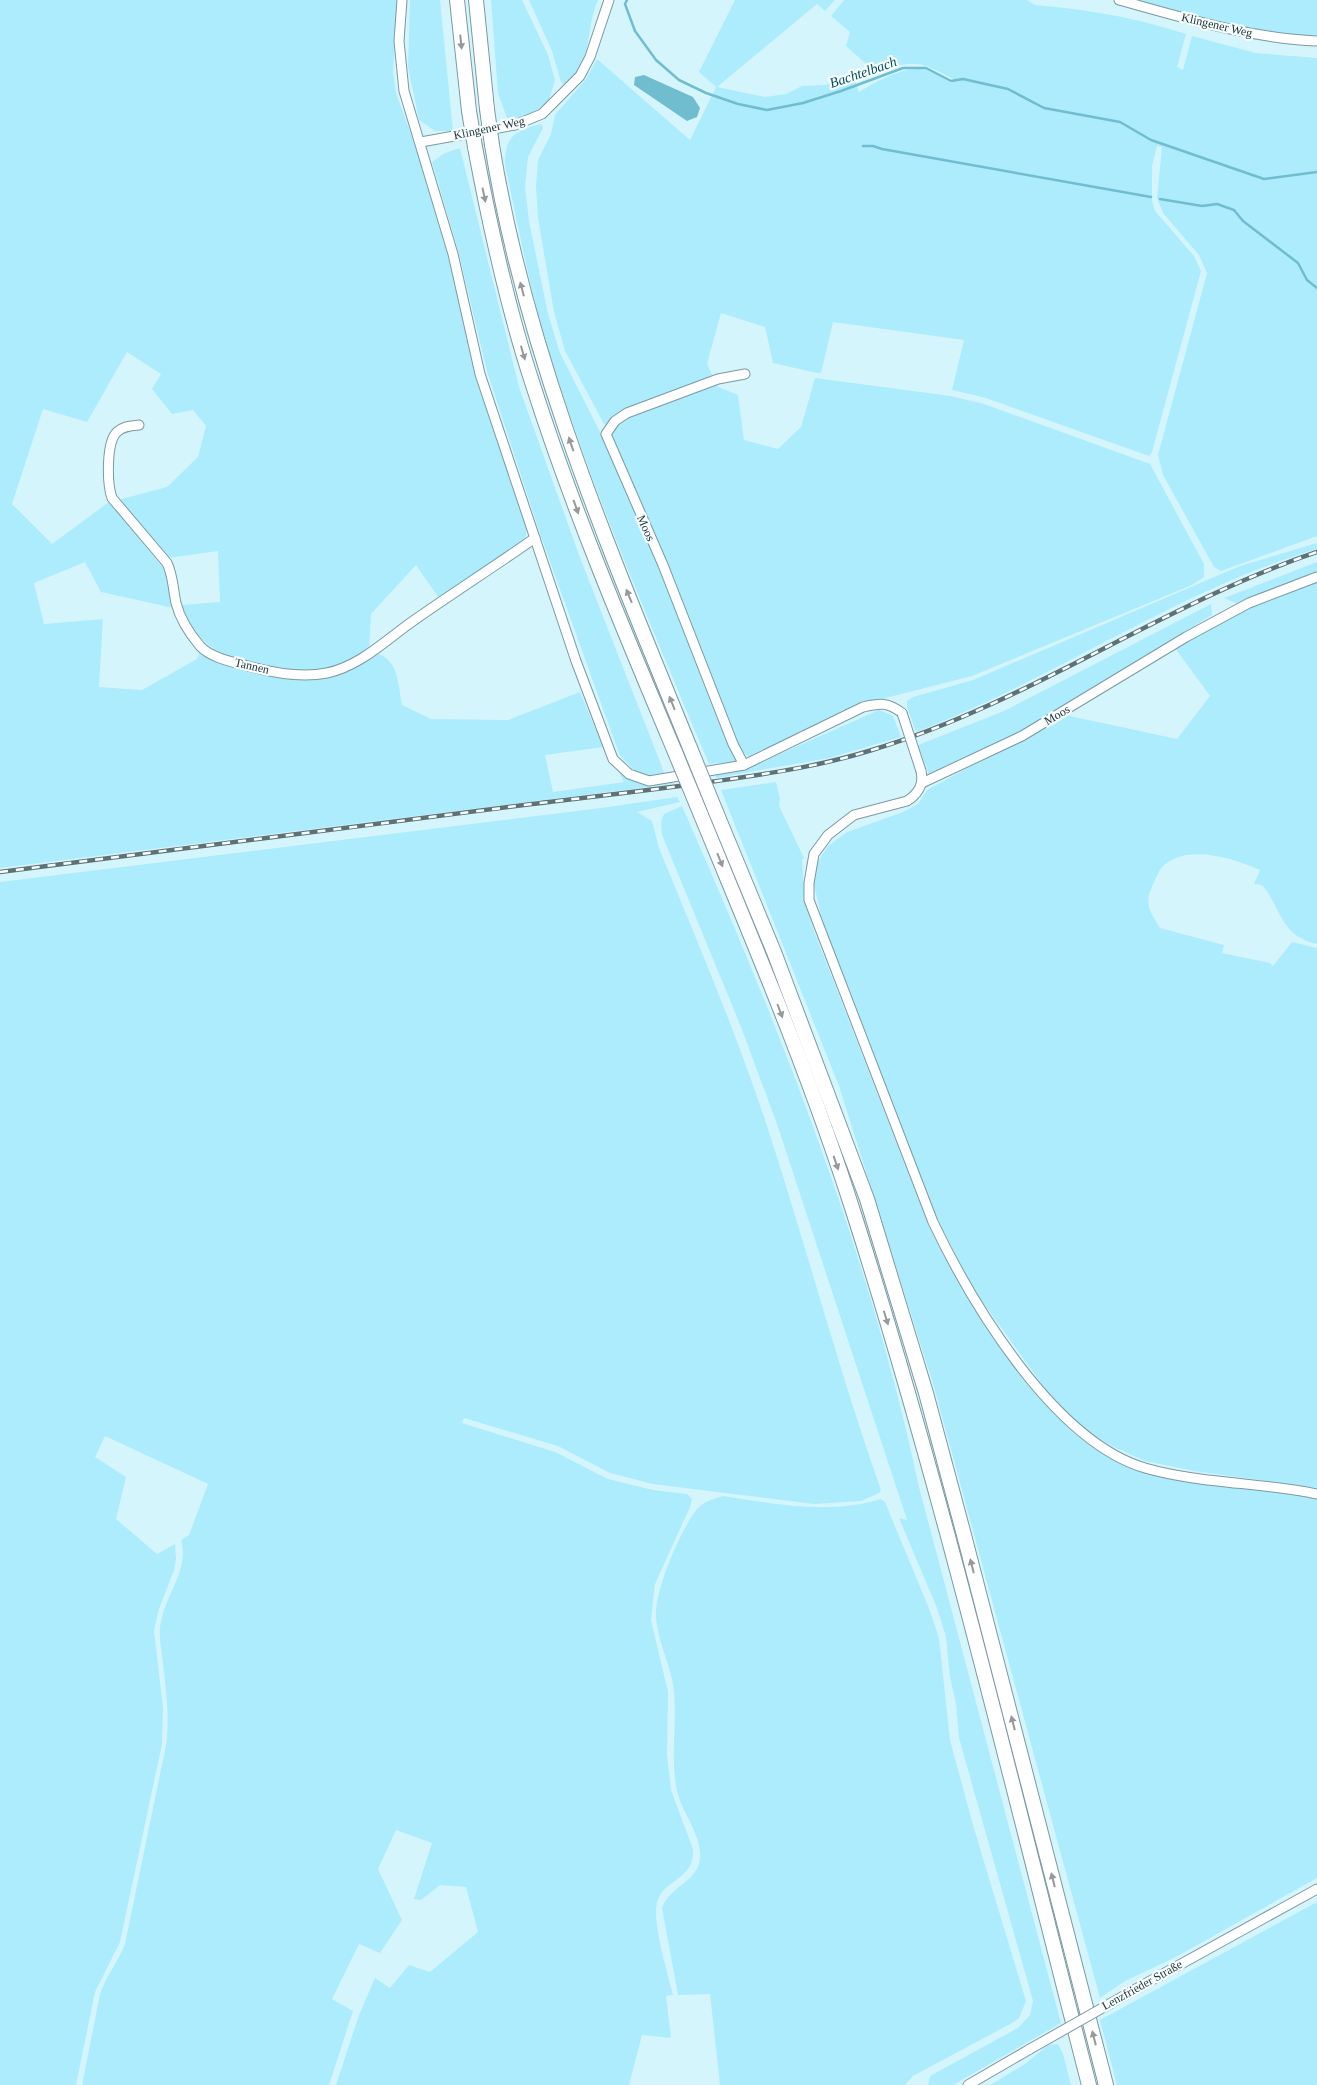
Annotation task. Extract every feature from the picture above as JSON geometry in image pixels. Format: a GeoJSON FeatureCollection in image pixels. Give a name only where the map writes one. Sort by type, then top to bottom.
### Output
{"type":"FeatureCollection","features":[{"type":"Feature","properties":{"kind":"highway"},"geometry":{"type":"LineString","coordinates":[[458,0],[469,111],[475,147],[504,282],[532,381],[593,554],[701,814],[812,1095],[853,1212],[948,1536],[1089,2085]]}},
{"type":"Feature","properties":{"kind":"highway"},"geometry":{"type":"LineString","coordinates":[[476,0],[480,63],[507,228],[548,377],[609,547],[792,998],[867,1199],[926,1393],[962,1526],[1106,2085]]}},
{"type":"Feature","properties":{"kind":"street"},"geometry":{"type":"LineString","coordinates":[[402,0],[399,41],[400,68],[410,114],[421,142],[453,254],[480,374],[576,661],[613,759],[629,774],[649,781],[744,765],[863,707],[882,702],[893,706],[902,713],[921,771],[922,783],[914,796],[908,801],[854,815],[828,835],[814,854],[808,883],[809,900],[933,1222],[954,1265],[970,1293],[1026,1373],[1055,1408],[1089,1438],[1143,1467],[1159,1471],[1317,1494]]}},
{"type":"Feature","properties":{"kind":"street","name":"Klingener Weg"},"geometry":{"type":"LineString","coordinates":[[421,142],[515,125],[542,114],[580,76],[590,57],[609,0]]}},
{"type":"Feature","properties":{"kind":"street","name":"Klingener Weg"},"geometry":{"type":"LineString","coordinates":[[1119,0],[1198,22],[1263,36],[1317,41]]}},
{"type":"Feature","properties":{"kind":"street","name":"Moos"},"geometry":{"type":"LineString","coordinates":[[744,374],[718,378],[627,413],[615,421],[606,434],[663,565],[733,744],[744,765]]}},
{"type":"Feature","properties":{"kind":"street","name":"Tannen"},"geometry":{"type":"LineString","coordinates":[[139,425],[123,428],[114,436],[108,475],[108,489],[112,498],[167,563],[177,605],[186,627],[202,648],[223,659],[259,669],[305,676],[327,673],[346,667],[366,656],[412,622],[535,538]]}},
{"type":"Feature","properties":{"kind":"street","name":"Moos"},"geometry":{"type":"LineString","coordinates":[[922,783],[1022,736],[1186,637],[1249,602],[1317,577]]}},
{"type":"Feature","properties":{"kind":"street","name":"Lenzfrieder Straße"},"geometry":{"type":"LineString","coordinates":[[968,2085],[1142,1984],[1317,1888]]}},
{"type":"Feature","properties":{"kind":"shaded area"},"geometry":{"type":"Polygon","coordinates":[[[0,0],[397,0],[393,72],[396,93],[415,145],[448,256],[475,376],[527,529],[525,540],[476,575],[439,598],[416,565],[371,614],[369,651],[343,665],[318,671],[292,671],[248,663],[223,654],[203,640],[195,631],[182,605],[220,602],[218,551],[168,558],[118,500],[167,487],[198,457],[206,426],[193,410],[172,414],[152,389],[161,374],[127,352],[87,422],[43,409],[12,504],[52,544],[109,502],[165,570],[173,608],[101,592],[85,562],[34,583],[44,624],[103,619],[99,687],[142,690],[197,659],[200,652],[244,669],[289,677],[311,677],[333,673],[354,666],[375,653],[383,656],[393,667],[398,681],[402,705],[431,719],[508,720],[580,692],[603,747],[545,755],[553,792],[624,782],[620,774],[632,768],[620,756],[540,534],[487,371],[458,250],[432,162],[445,153],[460,148],[519,387],[579,555],[664,772],[673,784],[0,868],[0,0]]]}},
{"type":"Feature","properties":{"kind":"shaded area"},"geometry":{"type":"Polygon","coordinates":[[[410,0],[440,0],[453,131],[435,131],[419,120],[408,67],[410,0]]]}},
{"type":"Feature","properties":{"kind":"shaded area"},"geometry":{"type":"Polygon","coordinates":[[[491,0],[522,0],[548,55],[555,80],[548,104],[533,113],[508,121],[498,93],[491,0]]]}},
{"type":"Feature","properties":{"kind":"shaded area"},"geometry":{"type":"Polygon","coordinates":[[[529,0],[598,0],[591,23],[585,56],[581,66],[565,85],[561,82],[552,51],[529,0]]]}},
{"type":"Feature","properties":{"kind":"shaded area"},"geometry":{"type":"Polygon","coordinates":[[[735,0],[835,0],[825,11],[817,4],[717,87],[765,97],[786,94],[802,86],[825,85],[854,77],[859,92],[892,75],[918,69],[930,71],[952,83],[953,79],[922,65],[907,64],[874,71],[846,46],[850,32],[831,16],[844,0],[1027,0],[1035,5],[1075,9],[1130,19],[1186,34],[1177,67],[1183,70],[1192,36],[1256,53],[1317,58],[1317,536],[1221,571],[1214,567],[1163,475],[1158,455],[1207,273],[1199,255],[1163,213],[1157,198],[1162,147],[1157,146],[1152,166],[1152,200],[1155,211],[1194,256],[1201,271],[1152,452],[1149,456],[986,398],[952,390],[964,340],[833,322],[821,373],[817,373],[773,363],[765,327],[721,313],[707,364],[713,377],[658,396],[632,409],[608,425],[604,424],[565,351],[554,312],[538,218],[536,186],[538,160],[551,134],[555,115],[586,79],[597,59],[690,140],[716,87],[699,72],[735,0]]]}},
{"type":"Feature","properties":{"kind":"shaded area"},"geometry":{"type":"Polygon","coordinates":[[[1129,0],[1317,0],[1317,37],[1263,34],[1129,0]]]}},
{"type":"Feature","properties":{"kind":"shaded area"},"geometry":{"type":"Polygon","coordinates":[[[644,75],[693,97],[700,108],[697,117],[687,121],[634,85],[635,77],[644,75]]]}},
{"type":"Feature","properties":{"kind":"shaded area"},"geometry":{"type":"Polygon","coordinates":[[[541,124],[543,128],[528,157],[525,187],[529,221],[548,314],[560,353],[602,436],[660,567],[736,756],[735,762],[709,764],[648,619],[590,473],[540,322],[505,165],[505,155],[509,141],[513,136],[524,129],[541,124]]]}},
{"type":"Feature","properties":{"kind":"shaded area"},"geometry":{"type":"Polygon","coordinates":[[[815,378],[951,396],[984,404],[1150,464],[1204,564],[1204,577],[1192,585],[972,676],[862,704],[753,756],[747,756],[736,743],[611,438],[615,427],[628,415],[715,382],[718,387],[738,395],[744,440],[778,449],[801,427],[815,378]]]}},
{"type":"Feature","properties":{"kind":"shaded area"},"geometry":{"type":"Polygon","coordinates":[[[1317,543],[1317,549],[1265,567],[1214,588],[1017,687],[967,711],[916,732],[907,707],[907,701],[913,697],[973,680],[1240,566],[1317,543]]]}},
{"type":"Feature","properties":{"kind":"shaded area"},"geometry":{"type":"Polygon","coordinates":[[[1317,562],[1317,574],[1238,604],[1224,598],[1317,562]]]}},
{"type":"Feature","properties":{"kind":"shaded area"},"geometry":{"type":"Polygon","coordinates":[[[1317,579],[1317,944],[1305,940],[1289,929],[1264,887],[1254,884],[1260,870],[1237,861],[1198,854],[1174,859],[1161,869],[1151,889],[1148,901],[1150,910],[1160,928],[1224,945],[1222,953],[1270,963],[1273,966],[1292,942],[1317,948],[1317,1488],[1194,1471],[1145,1461],[1114,1447],[1084,1430],[1057,1405],[974,1290],[938,1220],[824,930],[814,884],[817,863],[828,846],[847,832],[903,812],[918,804],[927,790],[1065,715],[1177,739],[1210,696],[1175,648],[1254,605],[1317,579]]]}},
{"type":"Feature","properties":{"kind":"shaded area"},"geometry":{"type":"Polygon","coordinates":[[[1211,604],[1212,615],[1081,696],[966,761],[939,773],[929,775],[918,745],[1004,711],[1211,604]]]}},
{"type":"Feature","properties":{"kind":"shaded area"},"geometry":{"type":"Polygon","coordinates":[[[879,710],[893,716],[901,737],[829,758],[716,778],[715,775],[757,764],[879,710]]]}},
{"type":"Feature","properties":{"kind":"shaded area"},"geometry":{"type":"Polygon","coordinates":[[[776,782],[780,799],[779,806],[804,858],[802,860],[805,902],[814,931],[928,1224],[943,1255],[969,1298],[1028,1381],[1061,1420],[1079,1437],[1121,1463],[1145,1472],[1187,1481],[1317,1499],[1317,1878],[1174,1958],[1125,1981],[1100,1998],[934,1387],[839,1086],[721,790],[776,782]]]}},
{"type":"Feature","properties":{"kind":"shaded area"},"geometry":{"type":"Polygon","coordinates":[[[677,797],[680,802],[637,812],[652,821],[659,848],[756,1093],[851,1400],[881,1490],[879,1493],[861,1501],[814,1504],[653,1484],[610,1473],[558,1446],[464,1418],[462,1423],[555,1452],[608,1479],[653,1490],[687,1494],[692,1499],[655,1584],[651,1620],[668,1692],[667,1755],[671,1790],[693,1849],[689,1867],[684,1874],[660,1895],[656,1911],[664,1962],[673,1995],[666,1996],[671,2038],[642,2035],[629,2085],[336,2085],[359,2015],[375,1978],[390,1988],[409,1965],[430,1972],[478,1932],[466,1887],[440,1885],[421,1900],[414,1899],[432,1843],[396,1830],[378,1869],[402,1920],[380,1953],[359,1944],[332,1999],[353,2011],[329,2085],[82,2085],[100,1994],[125,1944],[166,1745],[168,1714],[160,1638],[162,1618],[182,1563],[181,1540],[189,1535],[208,1484],[105,1436],[95,1457],[126,1477],[116,1519],[157,1554],[175,1544],[176,1559],[174,1570],[159,1609],[154,1630],[163,1708],[162,1744],[120,1942],[95,1992],[76,2085],[0,2085],[0,882],[677,797]]]}},
{"type":"Feature","properties":{"kind":"shaded area"},"geometry":{"type":"Polygon","coordinates":[[[682,806],[753,972],[786,1056],[848,1226],[875,1312],[919,1487],[1061,2023],[953,2085],[928,2085],[930,2076],[1018,2028],[1030,2015],[1033,2001],[959,1738],[946,1637],[937,1608],[899,1518],[907,1520],[777,1124],[741,1027],[662,835],[661,822],[664,814],[682,806]]]}},
{"type":"Feature","properties":{"kind":"shaded area"},"geometry":{"type":"Polygon","coordinates":[[[723,1496],[802,1507],[862,1504],[881,1499],[885,1502],[930,1611],[939,1638],[950,1740],[973,1825],[1026,2001],[1019,2018],[1012,2023],[913,2076],[905,2085],[720,2085],[710,1994],[678,1995],[662,1908],[671,1895],[695,1873],[700,1858],[700,1849],[695,1832],[677,1791],[674,1766],[675,1717],[673,1683],[657,1628],[656,1606],[669,1562],[690,1519],[703,1504],[723,1496]]]}},
{"type":"Feature","properties":{"kind":"shaded area"},"geometry":{"type":"Polygon","coordinates":[[[1317,1902],[1317,2085],[1117,2085],[1100,2020],[1317,1902]]]}},
{"type":"Feature","properties":{"kind":"shaded area"},"geometry":{"type":"Polygon","coordinates":[[[1058,2044],[1063,2054],[1071,2085],[990,2085],[1025,2064],[1048,2045],[1058,2044]]]}},
{"type":"Feature","properties":{"kind":"waterway","name":"Bachtelbach"},"geometry":{"type":"LineString","coordinates":[[627,0],[625,4],[635,31],[656,60],[679,80],[706,93],[738,104],[767,110],[803,103],[903,68],[926,68],[951,81],[963,79],[1008,89],[1044,108],[1120,122],[1151,140],[1264,179],[1317,172]]}},
{"type":"Feature","properties":{"kind":"waterway"},"geometry":{"type":"LineString","coordinates":[[863,146],[873,146],[1151,197]]}},
{"type":"Feature","properties":{"kind":"waterway"},"geometry":{"type":"LineString","coordinates":[[1160,199],[1202,206],[1217,204],[1234,210],[1243,221],[1298,263],[1307,280],[1317,288]]}},
{"type":"Feature","properties":{"kind":"railway"},"geometry":{"type":"LineString","coordinates":[[0,872],[643,791],[710,782],[832,761],[872,750],[930,730],[986,707],[1204,598],[1317,552]]}}]}
